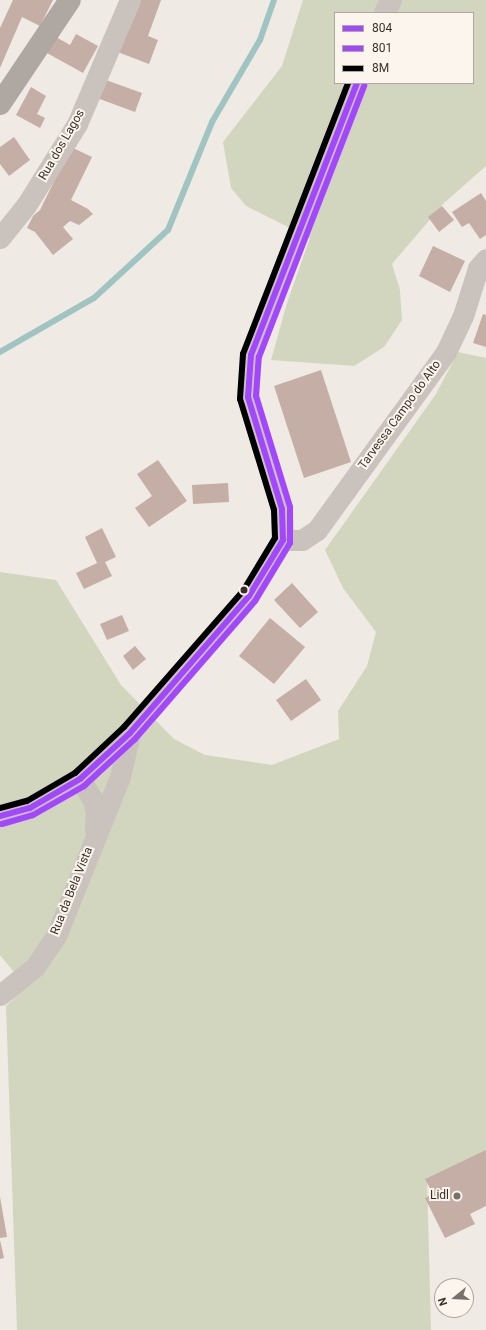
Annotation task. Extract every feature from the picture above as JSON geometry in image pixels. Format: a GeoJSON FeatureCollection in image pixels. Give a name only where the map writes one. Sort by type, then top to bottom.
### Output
{"type":"FeatureCollection","features":[{"type":"Feature","properties":{"kind":"main road"},"geometry":{"type":"LineString","coordinates":[[0,104],[70,0]]}},
{"type":"Feature","properties":{"kind":"street","name":"Rua dos Lagos"},"geometry":{"type":"LineString","coordinates":[[0,238],[27,204],[77,124],[130,0]]}},
{"type":"Feature","properties":{"kind":"street"},"geometry":{"type":"LineString","coordinates":[[385,12],[391,0]]}},
{"type":"Feature","properties":{"kind":"street"},"geometry":{"type":"LineString","coordinates":[[0,816],[30,808],[80,780],[130,733],[250,596],[283,540],[282,509],[248,397],[251,355],[357,84]]}},
{"type":"Feature","properties":{"kind":"street","name":"Tarvessa Campo do Alto"},"geometry":{"type":"LineString","coordinates":[[283,540],[302,540],[322,524],[446,352],[463,316],[478,268],[486,259]]}},
{"type":"Feature","properties":{"kind":"street","name":"Rua da Bela Vista"},"geometry":{"type":"LineString","coordinates":[[0,995],[35,967],[56,936],[94,838],[120,777],[130,733]]}},
{"type":"Feature","properties":{"kind":"street","name":"Rua da Bela Vista"},"geometry":{"type":"LineString","coordinates":[[80,780],[93,800],[96,813],[94,838]]}},
{"type":"Feature","properties":{"kind":"green space"},"geometry":{"type":"Polygon","coordinates":[[[303,0],[486,0],[486,166],[444,203],[392,264],[400,290],[402,320],[384,347],[354,366],[271,360],[287,303],[310,238],[246,206],[231,188],[223,142],[282,66],[303,0]]]}},
{"type":"Feature","properties":{"kind":"green space"},"geometry":{"type":"Polygon","coordinates":[[[458,352],[486,358],[486,1151],[427,1178],[431,1330],[17,1330],[6,1006],[26,987],[0,955],[0,572],[56,580],[121,685],[174,739],[205,755],[272,765],[339,739],[338,711],[367,666],[376,632],[343,588],[325,550],[436,394],[458,352]]]}},
{"type":"Feature","properties":{"kind":"building"},"geometry":{"type":"Polygon","coordinates":[[[13,0],[53,0],[40,26],[22,17],[0,68],[0,28],[13,0]]]}},
{"type":"Feature","properties":{"kind":"building"},"geometry":{"type":"Polygon","coordinates":[[[134,0],[161,0],[148,36],[158,40],[149,64],[115,51],[134,0]]]}},
{"type":"Feature","properties":{"kind":"building"},"geometry":{"type":"Polygon","coordinates":[[[76,34],[98,46],[83,73],[47,53],[56,37],[70,45],[76,34]]]}},
{"type":"Feature","properties":{"kind":"building"},"geometry":{"type":"Polygon","coordinates":[[[103,79],[142,93],[135,112],[97,98],[103,79]]]}},
{"type":"Feature","properties":{"kind":"building"},"geometry":{"type":"Polygon","coordinates":[[[31,87],[46,96],[37,114],[45,118],[40,128],[16,115],[31,87]]]}},
{"type":"Feature","properties":{"kind":"building"},"geometry":{"type":"Polygon","coordinates":[[[14,137],[30,160],[9,176],[0,164],[0,147],[14,137]]]}},
{"type":"Feature","properties":{"kind":"building"},"geometry":{"type":"Polygon","coordinates":[[[73,148],[92,157],[71,200],[88,209],[93,214],[79,225],[70,221],[63,227],[73,239],[53,255],[35,232],[27,228],[33,216],[40,210],[69,151],[73,148]]]}},
{"type":"Feature","properties":{"kind":"building"},"geometry":{"type":"Polygon","coordinates":[[[481,193],[486,201],[486,235],[480,239],[469,223],[462,227],[452,212],[481,193]]]}},
{"type":"Feature","properties":{"kind":"building"},"geometry":{"type":"Polygon","coordinates":[[[442,206],[454,220],[439,232],[428,217],[442,206]]]}},
{"type":"Feature","properties":{"kind":"building"},"geometry":{"type":"Polygon","coordinates":[[[433,246],[465,261],[450,292],[419,276],[433,246]]]}},
{"type":"Feature","properties":{"kind":"building"},"geometry":{"type":"Polygon","coordinates":[[[483,314],[486,315],[486,347],[473,343],[483,314]]]}},
{"type":"Feature","properties":{"kind":"building"},"geometry":{"type":"Polygon","coordinates":[[[321,370],[351,462],[304,478],[274,386],[321,370]]]}},
{"type":"Feature","properties":{"kind":"building"},"geometry":{"type":"Polygon","coordinates":[[[158,460],[187,501],[149,527],[135,508],[152,496],[137,474],[158,460]]]}},
{"type":"Feature","properties":{"kind":"building"},"geometry":{"type":"Polygon","coordinates":[[[228,483],[229,502],[193,504],[192,485],[228,483]]]}},
{"type":"Feature","properties":{"kind":"building"},"geometry":{"type":"Polygon","coordinates":[[[102,528],[116,557],[105,562],[112,576],[84,589],[76,573],[97,563],[85,537],[102,528]]]}},
{"type":"Feature","properties":{"kind":"building"},"geometry":{"type":"Polygon","coordinates":[[[292,583],[318,612],[300,628],[274,600],[292,583]]]}},
{"type":"Feature","properties":{"kind":"building"},"geometry":{"type":"Polygon","coordinates":[[[122,615],[129,631],[107,640],[100,624],[122,615]]]}},
{"type":"Feature","properties":{"kind":"building"},"geometry":{"type":"Polygon","coordinates":[[[270,618],[305,647],[274,684],[239,656],[270,618]]]}},
{"type":"Feature","properties":{"kind":"building"},"geometry":{"type":"Polygon","coordinates":[[[135,646],[146,659],[133,670],[123,656],[135,646]]]}},
{"type":"Feature","properties":{"kind":"building"},"geometry":{"type":"Polygon","coordinates":[[[306,679],[321,700],[291,721],[276,700],[306,679]]]}},
{"type":"Feature","properties":{"kind":"building","name":"Lidl"},"geometry":{"type":"Polygon","coordinates":[[[486,1150],[486,1206],[470,1214],[475,1224],[445,1238],[425,1198],[433,1194],[425,1179],[486,1150]]]}},
{"type":"Feature","properties":{"kind":"building"},"geometry":{"type":"Polygon","coordinates":[[[0,1197],[7,1237],[0,1238],[0,1197]]]}},
{"type":"Feature","properties":{"kind":"building"},"geometry":{"type":"Polygon","coordinates":[[[0,1240],[4,1258],[0,1259],[0,1240]]]}},
{"type":"Feature","properties":{"kind":"waterway"},"geometry":{"type":"LineString","coordinates":[[0,352],[94,298],[168,230],[212,122],[260,40],[274,0]]}},
{"type":"Feature","properties":{"kind":"transit line","name":"8M"},"geometry":{"type":"LineString","coordinates":[[0,808],[27,801],[75,773],[124,727],[243,591],[275,538],[274,510],[240,399],[243,354],[348,84]]}},
{"type":"Feature","properties":{"kind":"transit line","name":"804"},"geometry":{"type":"LineString","coordinates":[[0,816],[30,808],[80,779],[130,733],[249,596],[283,540],[282,509],[248,397],[251,355],[357,84]]}},
{"type":"Feature","properties":{"kind":"transit line","name":"801"},"geometry":{"type":"LineString","coordinates":[[2,824],[33,815],[84,786],[135,739],[255,601],[290,543],[290,507],[256,396],[259,357],[364,86]]}},
{"type":"Feature","properties":{"kind":"place","name":"Lidl"},"geometry":{"type":"Point","coordinates":[457,1196]}}]}
